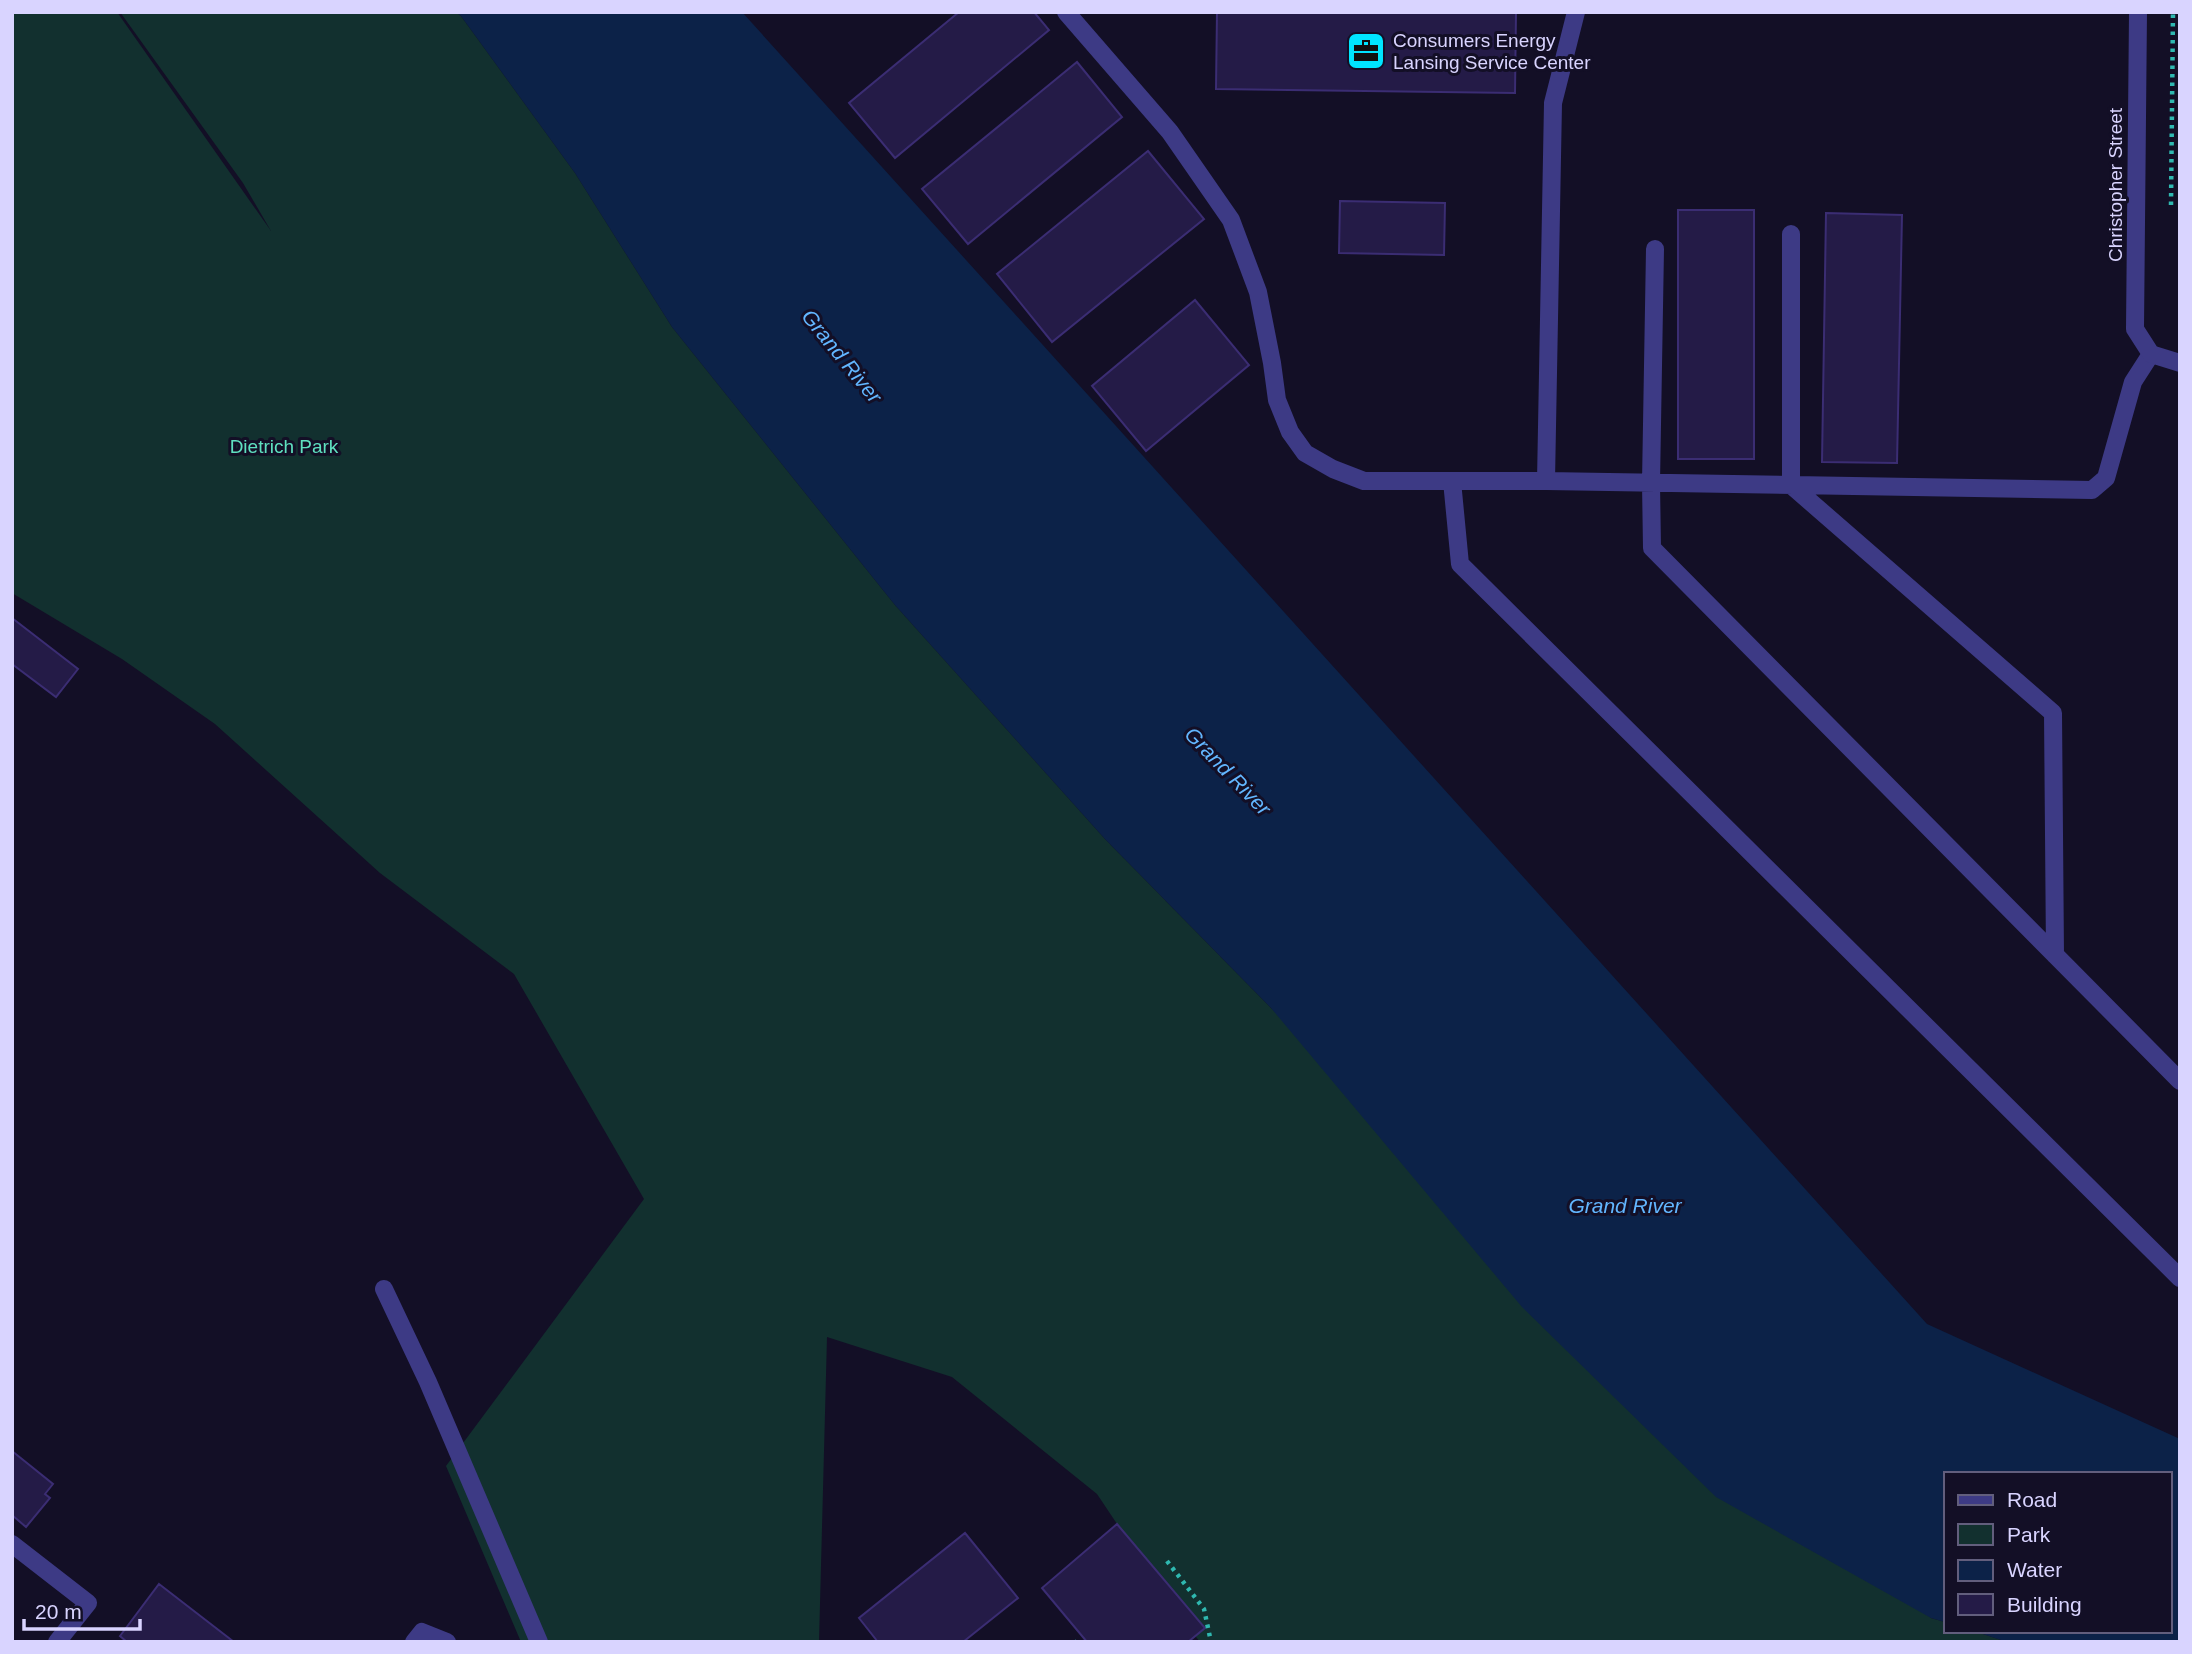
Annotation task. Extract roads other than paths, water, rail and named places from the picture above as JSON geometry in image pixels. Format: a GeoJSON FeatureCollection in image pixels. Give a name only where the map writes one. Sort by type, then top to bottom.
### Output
{"type":"FeatureCollection","features":[{"type":"Feature","properties":{"kind":"street"},"geometry":{"type":"LineString","coordinates":[[1066,12],[1170,132],[1231,220],[1258,292],[1277,400],[1290,432],[1305,453],[1333,470],[1364,481],[1546,481],[2092,490],[2106,478],[2133,382],[2151,354],[2180,363]]}},
{"type":"Feature","properties":{"kind":"street"},"geometry":{"type":"LineString","coordinates":[[1546,481],[1553,103],[1576,12]]}},
{"type":"Feature","properties":{"kind":"street","name":"Christopher Street"},"geometry":{"type":"LineString","coordinates":[[2137,12],[2135,329],[2151,354]]}},
{"type":"Feature","properties":{"kind":"street"},"geometry":{"type":"LineString","coordinates":[[1791,234],[1791,485],[2053,713],[2055,955]]}},
{"type":"Feature","properties":{"kind":"street"},"geometry":{"type":"LineString","coordinates":[[1655,249],[1651,548],[2180,1081]]}},
{"type":"Feature","properties":{"kind":"street"},"geometry":{"type":"LineString","coordinates":[[1452,481],[1460,564],[2180,1278]]}},
{"type":"Feature","properties":{"kind":"street"},"geometry":{"type":"LineString","coordinates":[[384,1289],[428,1382],[539,1642]]}},
{"type":"Feature","properties":{"kind":"street"},"geometry":{"type":"LineString","coordinates":[[12,1544],[88,1603],[62,1640]]}},
{"type":"Feature","properties":{"kind":"street"},"geometry":{"type":"LineString","coordinates":[[414,1642],[422,1632],[447,1642]]}},
{"type":"Feature","properties":{"kind":"water","name":"Grand River"},"geometry":{"type":"Polygon","coordinates":[[[456,12],[742,12],[1927,1324],[2180,1439],[2180,1642],[2007,1642],[1980,1633],[2171,1633],[2171,1472],[1944,1472],[1944,1622],[1931,1618],[1716,1497],[1522,1307],[1271,1008],[1105,839],[895,605],[672,327],[575,173],[456,12]]]}},
{"type":"Feature","properties":{"kind":"place","name":"Consumers Energy Lansing Service Center"},"geometry":{"type":"Point","coordinates":[1366,51]}},
{"type":"Feature","properties":{"kind":"park label","name":"Dietrich Park"},"geometry":{"type":"Point","coordinates":[284,446]}}]}
